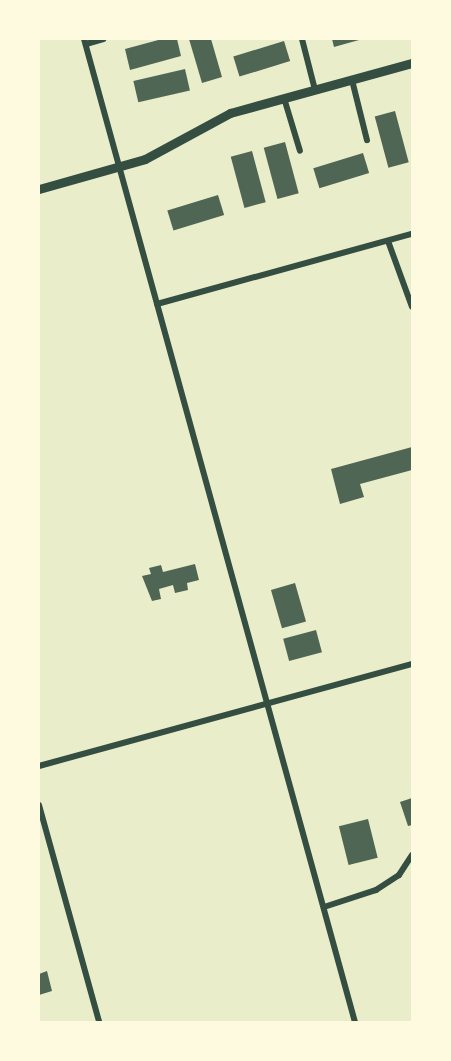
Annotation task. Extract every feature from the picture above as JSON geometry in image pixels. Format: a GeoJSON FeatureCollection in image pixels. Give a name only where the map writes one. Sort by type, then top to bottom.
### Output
{"type":"FeatureCollection","features":[{"type":"Feature","properties":{"kind":"street"},"geometry":{"type":"LineString","coordinates":[[103,39],[85,42],[355,1022]]}},
{"type":"Feature","properties":{"kind":"street"},"geometry":{"type":"LineString","coordinates":[[302,39],[315,90]]}},
{"type":"Feature","properties":{"kind":"street"},"geometry":{"type":"LineString","coordinates":[[39,189],[154,155],[230,112],[412,63]]}},
{"type":"Feature","properties":{"kind":"street"},"geometry":{"type":"LineString","coordinates":[[352,80],[367,140]]}},
{"type":"Feature","properties":{"kind":"street"},"geometry":{"type":"LineString","coordinates":[[284,98],[300,151]]}},
{"type":"Feature","properties":{"kind":"street"},"geometry":{"type":"LineString","coordinates":[[157,304],[381,240],[388,241],[412,234]]}},
{"type":"Feature","properties":{"kind":"street"},"geometry":{"type":"LineString","coordinates":[[388,241],[412,307]]}},
{"type":"Feature","properties":{"kind":"street"},"geometry":{"type":"LineString","coordinates":[[39,766],[412,664]]}},
{"type":"Feature","properties":{"kind":"street"},"geometry":{"type":"LineString","coordinates":[[39,805],[99,1022]]}},
{"type":"Feature","properties":{"kind":"street"},"geometry":{"type":"LineString","coordinates":[[324,907],[376,890],[399,875],[412,855]]}},
{"type":"Feature","properties":{"kind":"building"},"geometry":{"type":"Polygon","coordinates":[[[162,39],[177,39],[181,56],[130,70],[125,49],[162,39]]]}},
{"type":"Feature","properties":{"kind":"building"},"geometry":{"type":"Polygon","coordinates":[[[189,39],[211,39],[222,77],[202,83],[189,39]]]}},
{"type":"Feature","properties":{"kind":"building"},"geometry":{"type":"Polygon","coordinates":[[[332,39],[359,39],[359,40],[334,47],[332,39]]]}},
{"type":"Feature","properties":{"kind":"building"},"geometry":{"type":"Polygon","coordinates":[[[284,41],[290,61],[239,77],[233,56],[284,41]]]}},
{"type":"Feature","properties":{"kind":"building"},"geometry":{"type":"Polygon","coordinates":[[[185,69],[190,90],[138,102],[133,81],[185,69]]]}},
{"type":"Feature","properties":{"kind":"building"},"geometry":{"type":"Polygon","coordinates":[[[395,111],[409,162],[388,168],[375,116],[395,111]]]}},
{"type":"Feature","properties":{"kind":"building"},"geometry":{"type":"Polygon","coordinates":[[[285,142],[299,193],[277,199],[264,148],[285,142]]]}},
{"type":"Feature","properties":{"kind":"building"},"geometry":{"type":"Polygon","coordinates":[[[252,151],[266,202],[244,208],[231,157],[252,151]]]}},
{"type":"Feature","properties":{"kind":"building"},"geometry":{"type":"Polygon","coordinates":[[[363,153],[369,173],[319,188],[313,168],[363,153]]]}},
{"type":"Feature","properties":{"kind":"building"},"geometry":{"type":"Polygon","coordinates":[[[218,195],[224,215],[173,231],[167,210],[218,195]]]}},
{"type":"Feature","properties":{"kind":"building"},"geometry":{"type":"Polygon","coordinates":[[[412,447],[412,470],[360,484],[364,497],[340,504],[331,469],[412,447]]]}},
{"type":"Feature","properties":{"kind":"building"},"geometry":{"type":"Polygon","coordinates":[[[195,564],[199,580],[187,583],[188,590],[175,593],[173,585],[159,589],[161,599],[152,601],[142,576],[151,574],[149,568],[161,565],[163,572],[195,564]]]}},
{"type":"Feature","properties":{"kind":"building"},"geometry":{"type":"Polygon","coordinates":[[[295,583],[306,621],[282,628],[271,590],[295,583]]]}},
{"type":"Feature","properties":{"kind":"building"},"geometry":{"type":"Polygon","coordinates":[[[316,630],[322,652],[289,661],[283,639],[316,630]]]}},
{"type":"Feature","properties":{"kind":"building"},"geometry":{"type":"Polygon","coordinates":[[[412,798],[412,825],[408,826],[400,802],[412,798]]]}},
{"type":"Feature","properties":{"kind":"building"},"geometry":{"type":"Polygon","coordinates":[[[368,819],[378,858],[349,865],[339,826],[368,819]]]}},
{"type":"Feature","properties":{"kind":"building"},"geometry":{"type":"Polygon","coordinates":[[[47,971],[52,991],[39,995],[39,974],[47,971]]]}}]}
